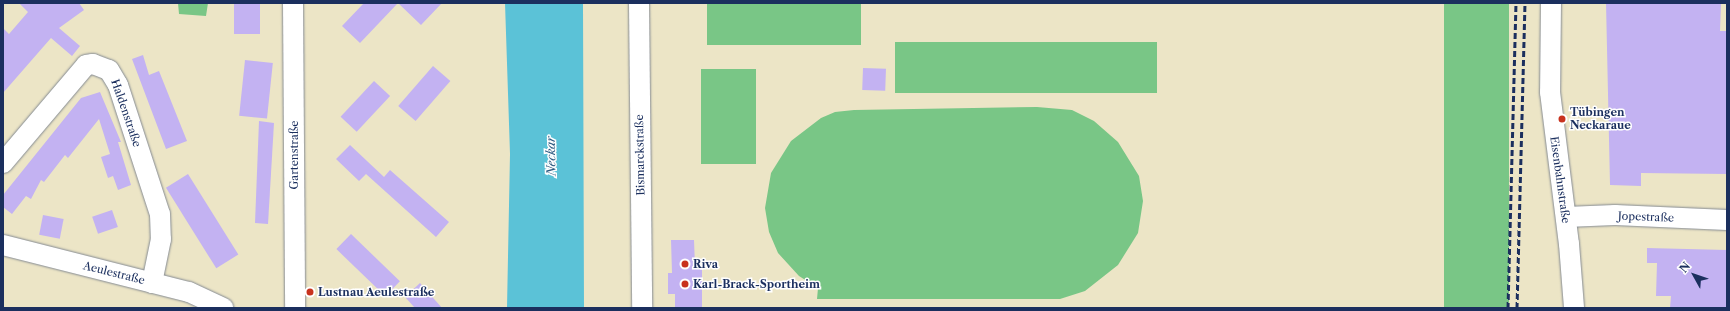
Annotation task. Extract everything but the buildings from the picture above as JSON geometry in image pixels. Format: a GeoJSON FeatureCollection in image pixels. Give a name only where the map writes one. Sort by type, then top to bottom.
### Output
{"type":"FeatureCollection","features":[{"type":"Feature","properties":{"kind":"street","name":"Gartenstraße"},"geometry":{"type":"LineString","coordinates":[[293,3],[295,308]]}},
{"type":"Feature","properties":{"kind":"street","name":"Bismarckstraße"},"geometry":{"type":"LineString","coordinates":[[639,3],[642,308]]}},
{"type":"Feature","properties":{"kind":"street","name":"Eisenbahnstraße"},"geometry":{"type":"LineString","coordinates":[[1551,3],[1550,92],[1566,217],[1574,308]]}},
{"type":"Feature","properties":{"kind":"street","name":"Haldenstraße"},"geometry":{"type":"LineString","coordinates":[[3,163],[86,65],[93,64],[109,70],[118,85],[160,214],[160,250],[152,282]]}},
{"type":"Feature","properties":{"kind":"street","name":"Jopestraße"},"geometry":{"type":"LineString","coordinates":[[1566,217],[1615,215],[1727,220]]}},
{"type":"Feature","properties":{"kind":"street","name":"Aeulestraße"},"geometry":{"type":"LineString","coordinates":[[3,245],[189,292],[223,308]]}},
{"type":"Feature","properties":{"kind":"green space"},"geometry":{"type":"Polygon","coordinates":[[[178,3],[208,3],[206,16],[179,14],[178,3]]]}},
{"type":"Feature","properties":{"kind":"green space"},"geometry":{"type":"Polygon","coordinates":[[[707,3],[861,3],[861,45],[707,45],[707,3]]]}},
{"type":"Feature","properties":{"kind":"green space"},"geometry":{"type":"Polygon","coordinates":[[[1444,3],[1509,3],[1509,308],[1444,308],[1444,3]]]}},
{"type":"Feature","properties":{"kind":"green space"},"geometry":{"type":"Polygon","coordinates":[[[895,42],[1157,42],[1157,93],[895,93],[895,42]]]}},
{"type":"Feature","properties":{"kind":"green space"},"geometry":{"type":"Polygon","coordinates":[[[701,69],[756,69],[756,164],[701,164],[701,69]]]}},
{"type":"Feature","properties":{"kind":"green space"},"geometry":{"type":"Polygon","coordinates":[[[1037,107],[1072,110],[1094,121],[1118,142],[1139,176],[1143,201],[1138,233],[1118,265],[1085,291],[1060,299],[817,299],[818,288],[799,276],[778,253],[769,232],[765,208],[771,173],[791,141],[821,118],[835,112],[854,110],[1037,107]]]}},
{"type":"Feature","properties":{"kind":"water","name":"Neckar"},"geometry":{"type":"Polygon","coordinates":[[[505,3],[583,3],[584,308],[507,308],[510,154],[505,3]]]}},
{"type":"Feature","properties":{"kind":"railway"},"geometry":{"type":"LineString","coordinates":[[1508,308],[1516,3]]}},
{"type":"Feature","properties":{"kind":"railway"},"geometry":{"type":"LineString","coordinates":[[1517,308],[1525,3]]}},
{"type":"Feature","properties":{"kind":"place","name":"Tübingen Neckaraue"},"geometry":{"type":"Point","coordinates":[1562,119]}},
{"type":"Feature","properties":{"kind":"place","name":"Riva"},"geometry":{"type":"Point","coordinates":[685,264]}},
{"type":"Feature","properties":{"kind":"place","name":"Karl-Brack-Sportheim"},"geometry":{"type":"Point","coordinates":[685,284]}},
{"type":"Feature","properties":{"kind":"place","name":"Lustnau Aeulestraße"},"geometry":{"type":"Point","coordinates":[310,292]}}]}
